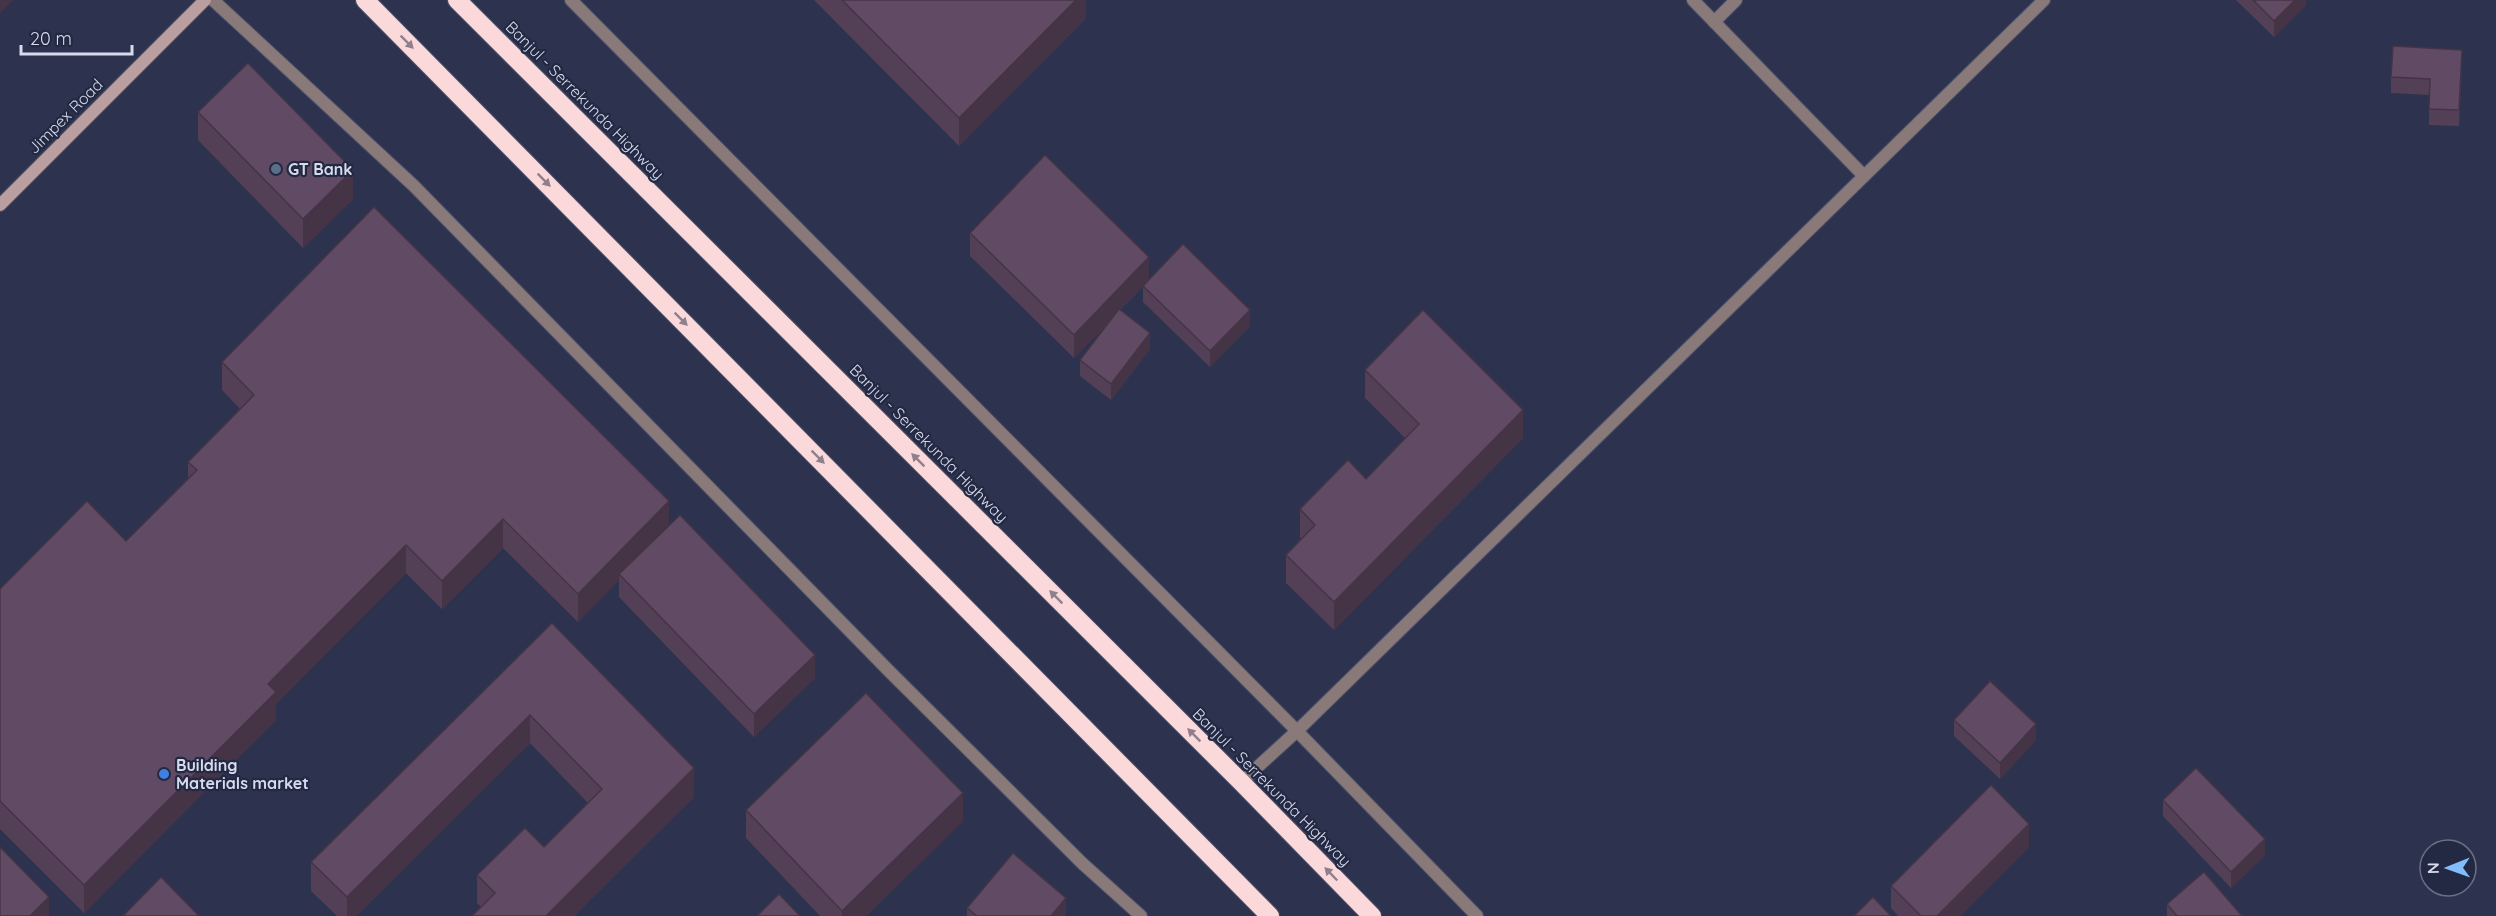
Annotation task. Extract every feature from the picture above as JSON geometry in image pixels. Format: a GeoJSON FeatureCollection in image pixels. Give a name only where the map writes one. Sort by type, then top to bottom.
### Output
{"type":"FeatureCollection","features":[{"type":"Feature","properties":{"kind":"highway"},"geometry":{"type":"LineString","coordinates":[[365,0],[1270,916]]}},
{"type":"Feature","properties":{"kind":"highway","name":"Banjul - Serrekunda Highway"},"geometry":{"type":"LineString","coordinates":[[457,0],[1241,782],[1371,916]]}},
{"type":"Feature","properties":{"kind":"street","name":"Jimpex Road"},"geometry":{"type":"LineString","coordinates":[[0,205],[205,0]]}},
{"type":"Feature","properties":{"kind":"street"},"geometry":{"type":"LineString","coordinates":[[213,0],[414,186],[890,672],[1083,864],[1141,916]]}},
{"type":"Feature","properties":{"kind":"street"},"geometry":{"type":"LineString","coordinates":[[571,0],[1298,731],[1477,916]]}},
{"type":"Feature","properties":{"kind":"street"},"geometry":{"type":"LineString","coordinates":[[1693,0],[1864,176]]}},
{"type":"Feature","properties":{"kind":"street"},"geometry":{"type":"LineString","coordinates":[[1714,22],[1736,0]]}},
{"type":"Feature","properties":{"kind":"street"},"geometry":{"type":"LineString","coordinates":[[1241,782],[1298,731],[2044,0]]}},
{"type":"Feature","properties":{"kind":"building"},"geometry":{"type":"Polygon","coordinates":[[[842,0],[1076,0],[959,118],[842,0]]]}},
{"type":"Feature","properties":{"kind":"building"},"geometry":{"type":"Polygon","coordinates":[[[2253,0],[2295,0],[2274,21],[2253,0]]]}},
{"type":"Feature","properties":{"kind":"building"},"geometry":{"type":"Polygon","coordinates":[[[2393,46],[2462,50],[2459,110],[2429,109],[2430,79],[2391,77],[2393,46]]]}},
{"type":"Feature","properties":{"kind":"building","name":"GT Bank"},"geometry":{"type":"Polygon","coordinates":[[[248,63],[353,170],[303,219],[198,112],[248,63]]]}},
{"type":"Feature","properties":{"kind":"building"},"geometry":{"type":"Polygon","coordinates":[[[1045,155],[1149,257],[1074,335],[970,233],[1045,155]]]}},
{"type":"Feature","properties":{"kind":"building"},"geometry":{"type":"Polygon","coordinates":[[[374,207],[669,501],[578,594],[503,519],[442,581],[406,545],[268,684],[276,692],[84,885],[0,801],[0,589],[87,501],[126,541],[197,470],[188,462],[254,395],[222,362],[374,207]]]}},
{"type":"Feature","properties":{"kind":"building"},"geometry":{"type":"Polygon","coordinates":[[[1183,244],[1250,310],[1210,351],[1143,286],[1183,244]]]}},
{"type":"Feature","properties":{"kind":"building"},"geometry":{"type":"Polygon","coordinates":[[[1119,309],[1150,333],[1111,384],[1080,360],[1119,309]]]}},
{"type":"Feature","properties":{"kind":"building"},"geometry":{"type":"Polygon","coordinates":[[[1423,310],[1523,410],[1334,602],[1286,555],[1315,525],[1300,509],[1348,460],[1366,479],[1419,424],[1365,370],[1423,310]]]}},
{"type":"Feature","properties":{"kind":"building"},"geometry":{"type":"Polygon","coordinates":[[[680,515],[815,655],[754,714],[619,574],[680,515]]]}},
{"type":"Feature","properties":{"kind":"building"},"geometry":{"type":"Polygon","coordinates":[[[552,623],[694,768],[546,916],[472,916],[495,893],[477,875],[525,828],[544,847],[602,789],[530,715],[347,897],[311,862],[552,623]]]}},
{"type":"Feature","properties":{"kind":"building"},"geometry":{"type":"Polygon","coordinates":[[[1990,681],[2036,724],[2000,763],[1954,720],[1990,681]]]}},
{"type":"Feature","properties":{"kind":"building"},"geometry":{"type":"Polygon","coordinates":[[[866,693],[963,793],[842,911],[746,810],[866,693]]]}},
{"type":"Feature","properties":{"kind":"building"},"geometry":{"type":"Polygon","coordinates":[[[2196,768],[2265,839],[2231,872],[2163,800],[2196,768]]]}},
{"type":"Feature","properties":{"kind":"building"},"geometry":{"type":"Polygon","coordinates":[[[1991,785],[2029,824],[1937,916],[1921,916],[1891,886],[1991,785]]]}},
{"type":"Feature","properties":{"kind":"building"},"geometry":{"type":"Polygon","coordinates":[[[0,847],[49,897],[30,916],[0,916],[0,847]]]}},
{"type":"Feature","properties":{"kind":"building"},"geometry":{"type":"Polygon","coordinates":[[[1013,853],[1066,898],[1051,916],[977,916],[967,908],[1013,853]]]}},
{"type":"Feature","properties":{"kind":"building"},"geometry":{"type":"Polygon","coordinates":[[[2204,872],[2242,916],[2177,916],[2167,904],[2204,872]]]}},
{"type":"Feature","properties":{"kind":"building"},"geometry":{"type":"Polygon","coordinates":[[[161,877],[199,916],[123,916],[161,877]]]}},
{"type":"Feature","properties":{"kind":"building"},"geometry":{"type":"Polygon","coordinates":[[[779,894],[800,916],[757,916],[779,894]]]}},
{"type":"Feature","properties":{"kind":"building"},"geometry":{"type":"Polygon","coordinates":[[[1873,897],[1891,916],[1854,916],[1873,897]]]}},
{"type":"Feature","properties":{"kind":"place","name":"GT Bank"},"geometry":{"type":"Point","coordinates":[276,169]}},
{"type":"Feature","properties":{"kind":"place","name":"Building Materials market"},"geometry":{"type":"Point","coordinates":[164,774]}}]}
